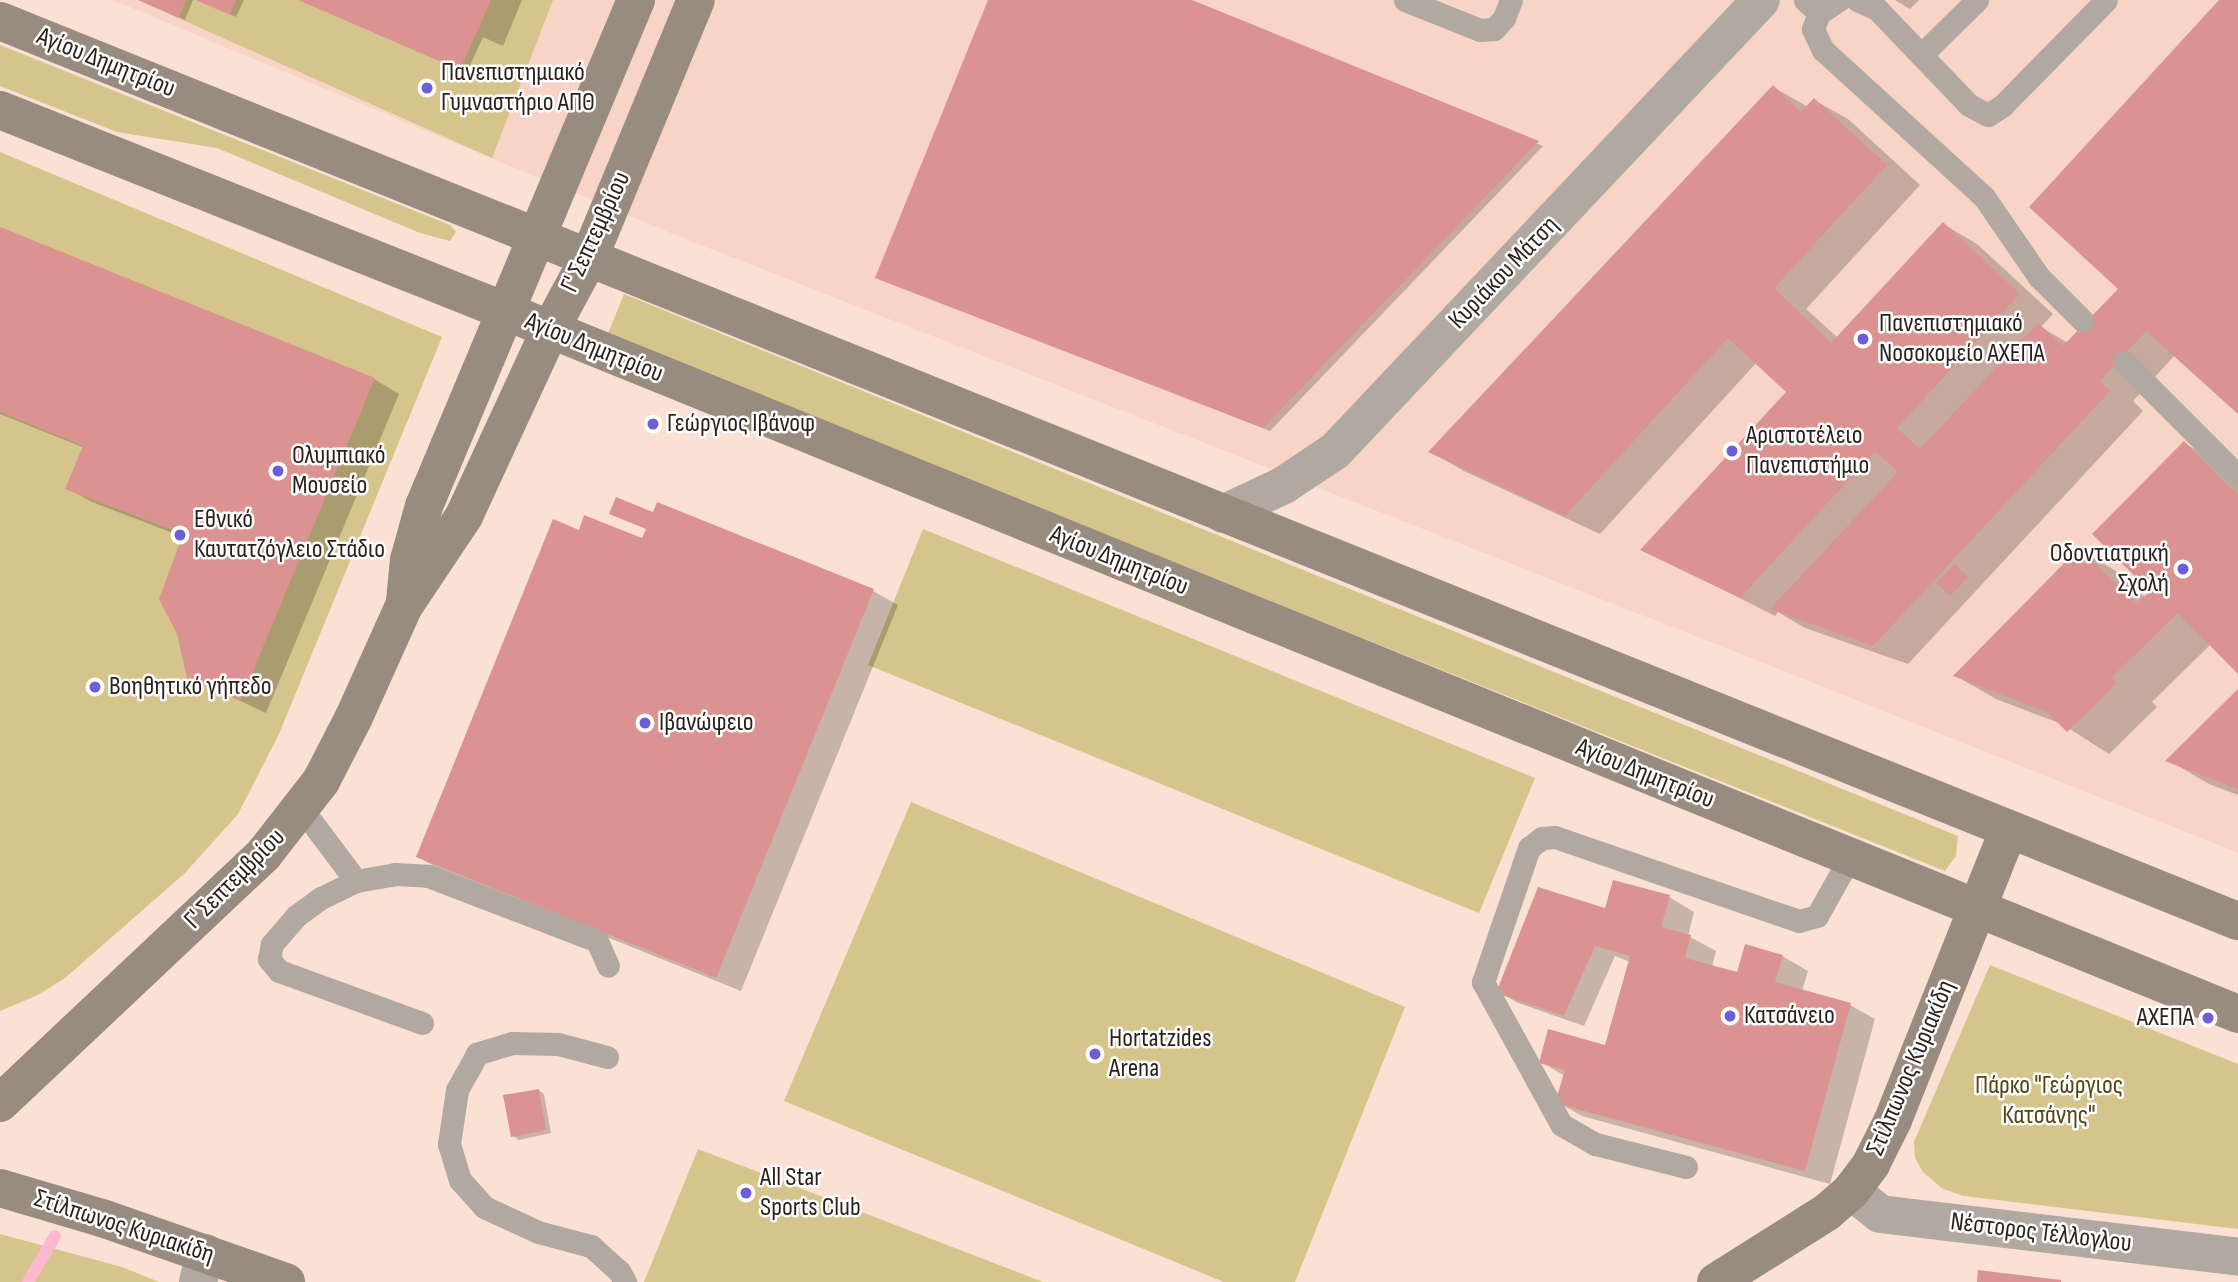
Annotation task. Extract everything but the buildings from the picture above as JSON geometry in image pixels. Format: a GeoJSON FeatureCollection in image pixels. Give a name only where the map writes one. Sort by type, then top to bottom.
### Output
{"type":"FeatureCollection","features":[{"type":"Feature","properties":{"kind":"main road","name":"Γ' Σεπτεμβρίου"},"geometry":{"type":"LineString","coordinates":[[404,606],[409,560],[424,506],[636,0]]}},
{"type":"Feature","properties":{"kind":"main road","name":"Γ' Σεπτεμβρίου"},"geometry":{"type":"LineString","coordinates":[[0,1103],[244,875],[302,809],[337,752],[404,606],[464,516],[550,330],[589,258],[696,0]]}},
{"type":"Feature","properties":{"kind":"main road","name":"Αγίου Δημητρίου"},"geometry":{"type":"LineString","coordinates":[[0,21],[2238,920]]}},
{"type":"Feature","properties":{"kind":"main road","name":"Αγίου Δημητρίου"},"geometry":{"type":"LineString","coordinates":[[0,110],[505,311],[2238,1014]]}},
{"type":"Feature","properties":{"kind":"main road","name":"Στίλπωνος Κυριακίδη"},"geometry":{"type":"LineString","coordinates":[[1722,1280],[1827,1212],[1851,1191],[1871,1164],[1893,1120],[2009,829]]}},
{"type":"Feature","properties":{"kind":"main road","name":"Στίλπωνος Κυριακίδη"},"geometry":{"type":"LineString","coordinates":[[0,1188],[201,1268],[286,1282]]}},
{"type":"Feature","properties":{"kind":"street","name":"Κυριάκου Μάτση"},"geometry":{"type":"LineString","coordinates":[[1223,514],[1284,485],[1335,451],[1761,0]]}},
{"type":"Feature","properties":{"kind":"street","name":"Νέστορος Τέλλογλου"},"geometry":{"type":"LineString","coordinates":[[1851,1191],[1880,1214],[2238,1257]]}},
{"type":"Feature","properties":{"kind":"lane"},"geometry":{"type":"LineString","coordinates":[[1405,0],[1480,30],[1494,29],[1504,18],[1511,0]]}},
{"type":"Feature","properties":{"kind":"lane"},"geometry":{"type":"LineString","coordinates":[[1839,0],[1812,7],[1814,29],[1823,50],[1984,197],[2039,278],[2082,320]]}},
{"type":"Feature","properties":{"kind":"lane"},"geometry":{"type":"LineString","coordinates":[[1857,0],[1877,9],[1969,105],[1982,114],[1992,114],[2106,0]]}},
{"type":"Feature","properties":{"kind":"lane"},"geometry":{"type":"LineString","coordinates":[[1921,55],[1977,0]]}},
{"type":"Feature","properties":{"kind":"lane"},"geometry":{"type":"LineString","coordinates":[[2124,362],[2238,476]]}},
{"type":"Feature","properties":{"kind":"lane"},"geometry":{"type":"LineString","coordinates":[[302,809],[356,881]]}},
{"type":"Feature","properties":{"kind":"lane"},"geometry":{"type":"LineString","coordinates":[[1686,1167],[1595,1144],[1561,1124],[1483,982],[1529,848],[1542,838],[1555,837],[1798,921],[1817,916],[1850,856]]}},
{"type":"Feature","properties":{"kind":"lane"},"geometry":{"type":"LineString","coordinates":[[422,1023],[279,971],[269,959],[272,944],[296,916],[321,898],[356,881],[395,874],[428,876],[597,941],[608,966]]}},
{"type":"Feature","properties":{"kind":"lane"},"geometry":{"type":"LineString","coordinates":[[607,1057],[558,1044],[512,1043],[477,1054],[457,1090],[449,1144],[460,1180],[484,1207],[537,1232],[591,1246],[619,1271],[625,1282]]}},
{"type":"Feature","properties":{"kind":"shaded area","name":"Αριστοτέλειο Πανεπιστήμιο"},"geometry":{"type":"Polygon","coordinates":[[[113,0],[2238,0],[2238,853],[1779,669],[673,234],[113,0]]]}},
{"type":"Feature","properties":{"kind":"green space","name":"Πανεπιστημιακό Γυμναστήριο ΑΠΘ"},"geometry":{"type":"Polygon","coordinates":[[[138,0],[553,0],[492,158],[138,0]]]}},
{"type":"Feature","properties":{"kind":"green space"},"geometry":{"type":"Polygon","coordinates":[[[0,45],[450,225],[456,232],[450,241],[420,233],[217,148],[117,132],[0,86],[0,45]]]}},
{"type":"Feature","properties":{"kind":"green space","name":"Εθνικό Καυτατζόγλειο Στάδιο"},"geometry":{"type":"Polygon","coordinates":[[[0,152],[442,337],[279,734],[238,814],[185,873],[65,978],[38,995],[0,1011],[0,152]]]}},
{"type":"Feature","properties":{"kind":"green space"},"geometry":{"type":"Polygon","coordinates":[[[624,294],[1958,836],[1956,856],[1945,871],[607,336],[624,294]]]}},
{"type":"Feature","properties":{"kind":"green space"},"geometry":{"type":"Polygon","coordinates":[[[923,529],[1535,778],[1479,913],[868,665],[923,529]]]}},
{"type":"Feature","properties":{"kind":"green space","name":"Hortatzides Arena"},"geometry":{"type":"Polygon","coordinates":[[[911,802],[1405,1007],[1295,1282],[1224,1282],[784,1101],[911,802]]]}},
{"type":"Feature","properties":{"kind":"green space","name":"Πάρκο \"Γεώργιος Κατσάνης\""},"geometry":{"type":"Polygon","coordinates":[[[1990,965],[2238,1064],[2238,1229],[1964,1196],[1943,1189],[1923,1172],[1915,1158],[1914,1142],[1990,965]]]}},
{"type":"Feature","properties":{"kind":"green space","name":"All Star Sports Club"},"geometry":{"type":"Polygon","coordinates":[[[698,1149],[719,1157],[1043,1282],[644,1282],[698,1149]]]}},
{"type":"Feature","properties":{"kind":"green space"},"geometry":{"type":"Polygon","coordinates":[[[0,1234],[122,1267],[159,1282],[0,1282],[0,1234]]]}},
{"type":"Feature","properties":{"kind":"waterway"},"geometry":{"type":"LineString","coordinates":[[28,1282],[55,1236]]}},
{"type":"Feature","properties":{"kind":"place","name":"Πανεπιστημιακό Γυμναστήριο ΑΠΘ"},"geometry":{"type":"Point","coordinates":[427,88]}},
{"type":"Feature","properties":{"kind":"place","name":"Πανεπιστημιακό Νοσοκομείο ΑΧΕΠΑ"},"geometry":{"type":"Point","coordinates":[1863,339]}},
{"type":"Feature","properties":{"kind":"place","name":"Γεώργιος Ιβάνοφ"},"geometry":{"type":"Point","coordinates":[653,424]}},
{"type":"Feature","properties":{"kind":"place","name":"Αριστοτέλειο Πανεπιστήμιο"},"geometry":{"type":"Point","coordinates":[1732,451]}},
{"type":"Feature","properties":{"kind":"place","name":"Ολυμπιακό Μουσείο"},"geometry":{"type":"Point","coordinates":[278,471]}},
{"type":"Feature","properties":{"kind":"place","name":"Εθνικό Καυτατζόγλειο Στάδιο"},"geometry":{"type":"Point","coordinates":[180,535]}},
{"type":"Feature","properties":{"kind":"place","name":"Οδοντιατρική Σχολή"},"geometry":{"type":"Point","coordinates":[2183,569]}},
{"type":"Feature","properties":{"kind":"place","name":"Βοηθητικό γήπεδο"},"geometry":{"type":"Point","coordinates":[95,687]}},
{"type":"Feature","properties":{"kind":"place","name":"Ιβανώφειο"},"geometry":{"type":"Point","coordinates":[645,723]}},
{"type":"Feature","properties":{"kind":"place","name":"Κατσάνειο"},"geometry":{"type":"Point","coordinates":[1730,1016]}},
{"type":"Feature","properties":{"kind":"place","name":"ΑΧΕΠΑ"},"geometry":{"type":"Point","coordinates":[2208,1018]}},
{"type":"Feature","properties":{"kind":"place","name":"Hortatzides Arena"},"geometry":{"type":"Point","coordinates":[1095,1054]}},
{"type":"Feature","properties":{"kind":"place","name":"All Star Sports Club"},"geometry":{"type":"Point","coordinates":[746,1193]}}]}
